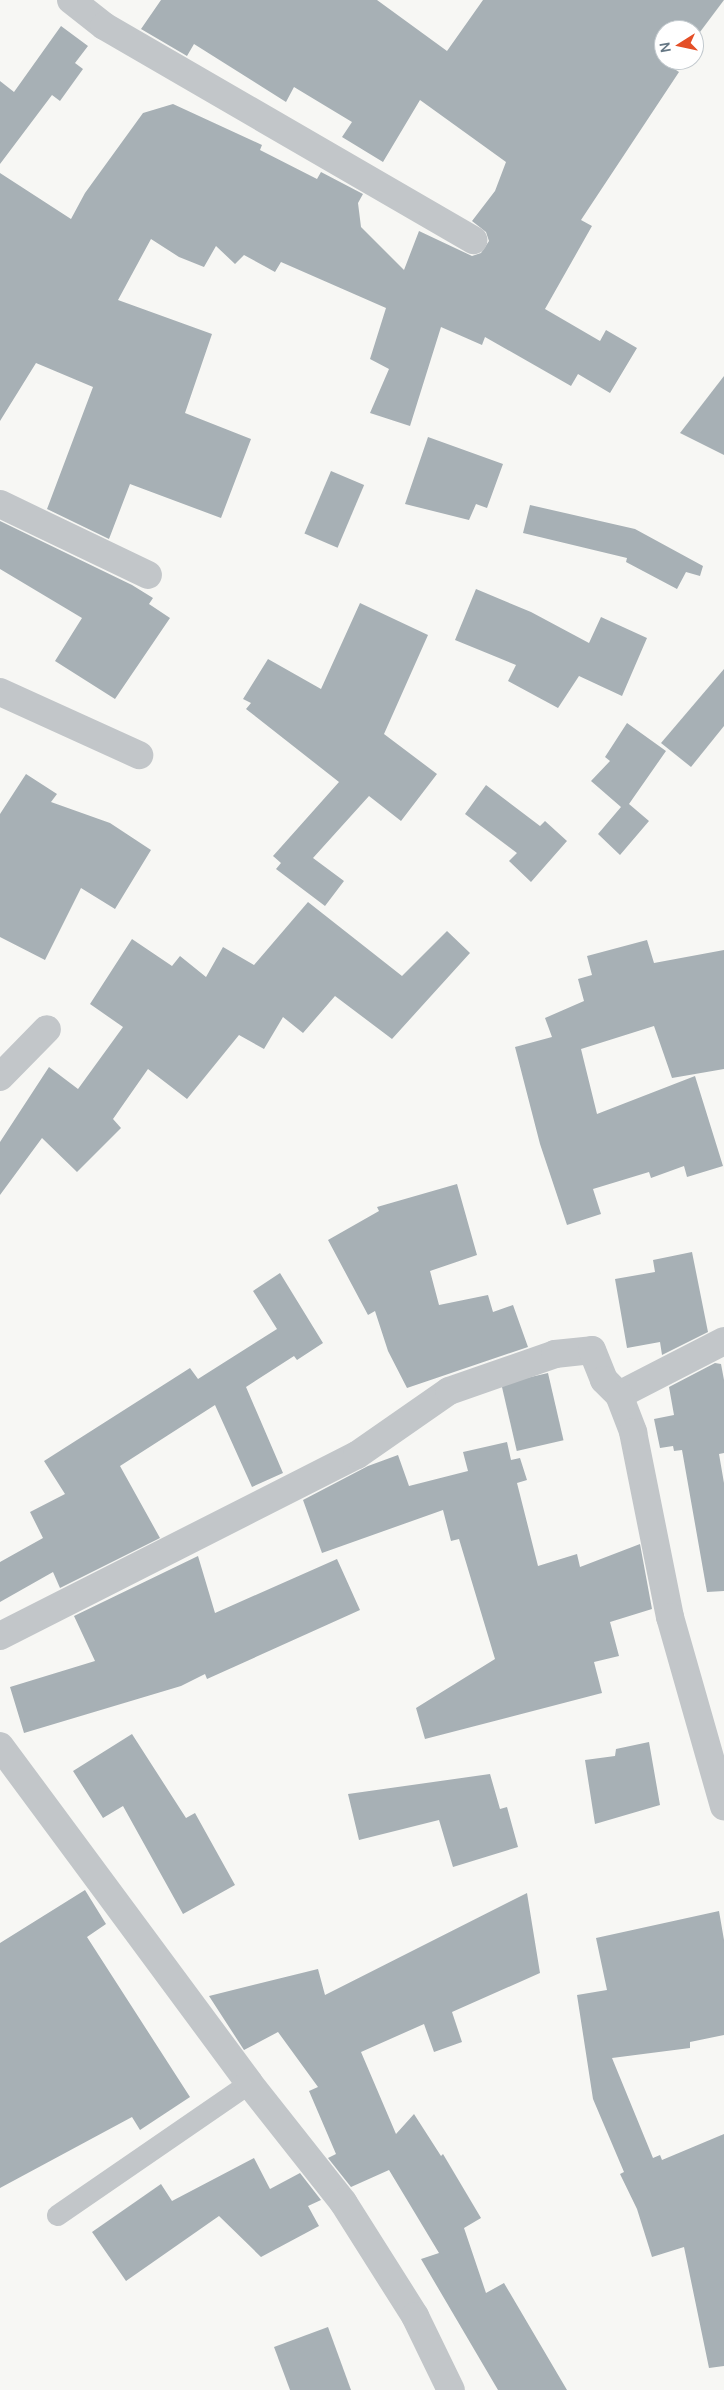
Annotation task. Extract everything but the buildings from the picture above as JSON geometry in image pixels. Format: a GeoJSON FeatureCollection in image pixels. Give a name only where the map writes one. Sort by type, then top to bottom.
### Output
{"type":"FeatureCollection","features":[{"type":"Feature","properties":{"kind":"street"},"geometry":{"type":"LineString","coordinates":[[72,0],[104,26],[473,240]]}},
{"type":"Feature","properties":{"kind":"street"},"geometry":{"type":"LineString","coordinates":[[0,504],[148,575]]}},
{"type":"Feature","properties":{"kind":"street"},"geometry":{"type":"LineString","coordinates":[[0,692],[139,754]]}},
{"type":"Feature","properties":{"kind":"street"},"geometry":{"type":"LineString","coordinates":[[0,1077],[47,1029]]}},
{"type":"Feature","properties":{"kind":"street"},"geometry":{"type":"LineString","coordinates":[[619,1395],[724,1341]]}},
{"type":"Feature","properties":{"kind":"street"},"geometry":{"type":"LineString","coordinates":[[0,1636],[357,1455],[450,1391],[555,1354],[592,1350],[604,1380],[619,1395],[633,1432],[670,1617],[724,1806]]}},
{"type":"Feature","properties":{"kind":"street"},"geometry":{"type":"LineString","coordinates":[[4,1760],[249,2084],[343,2202],[415,2316],[451,2390]]}},
{"type":"Feature","properties":{"kind":"lane"},"geometry":{"type":"LineString","coordinates":[[57,2215],[249,2084]]}}]}
